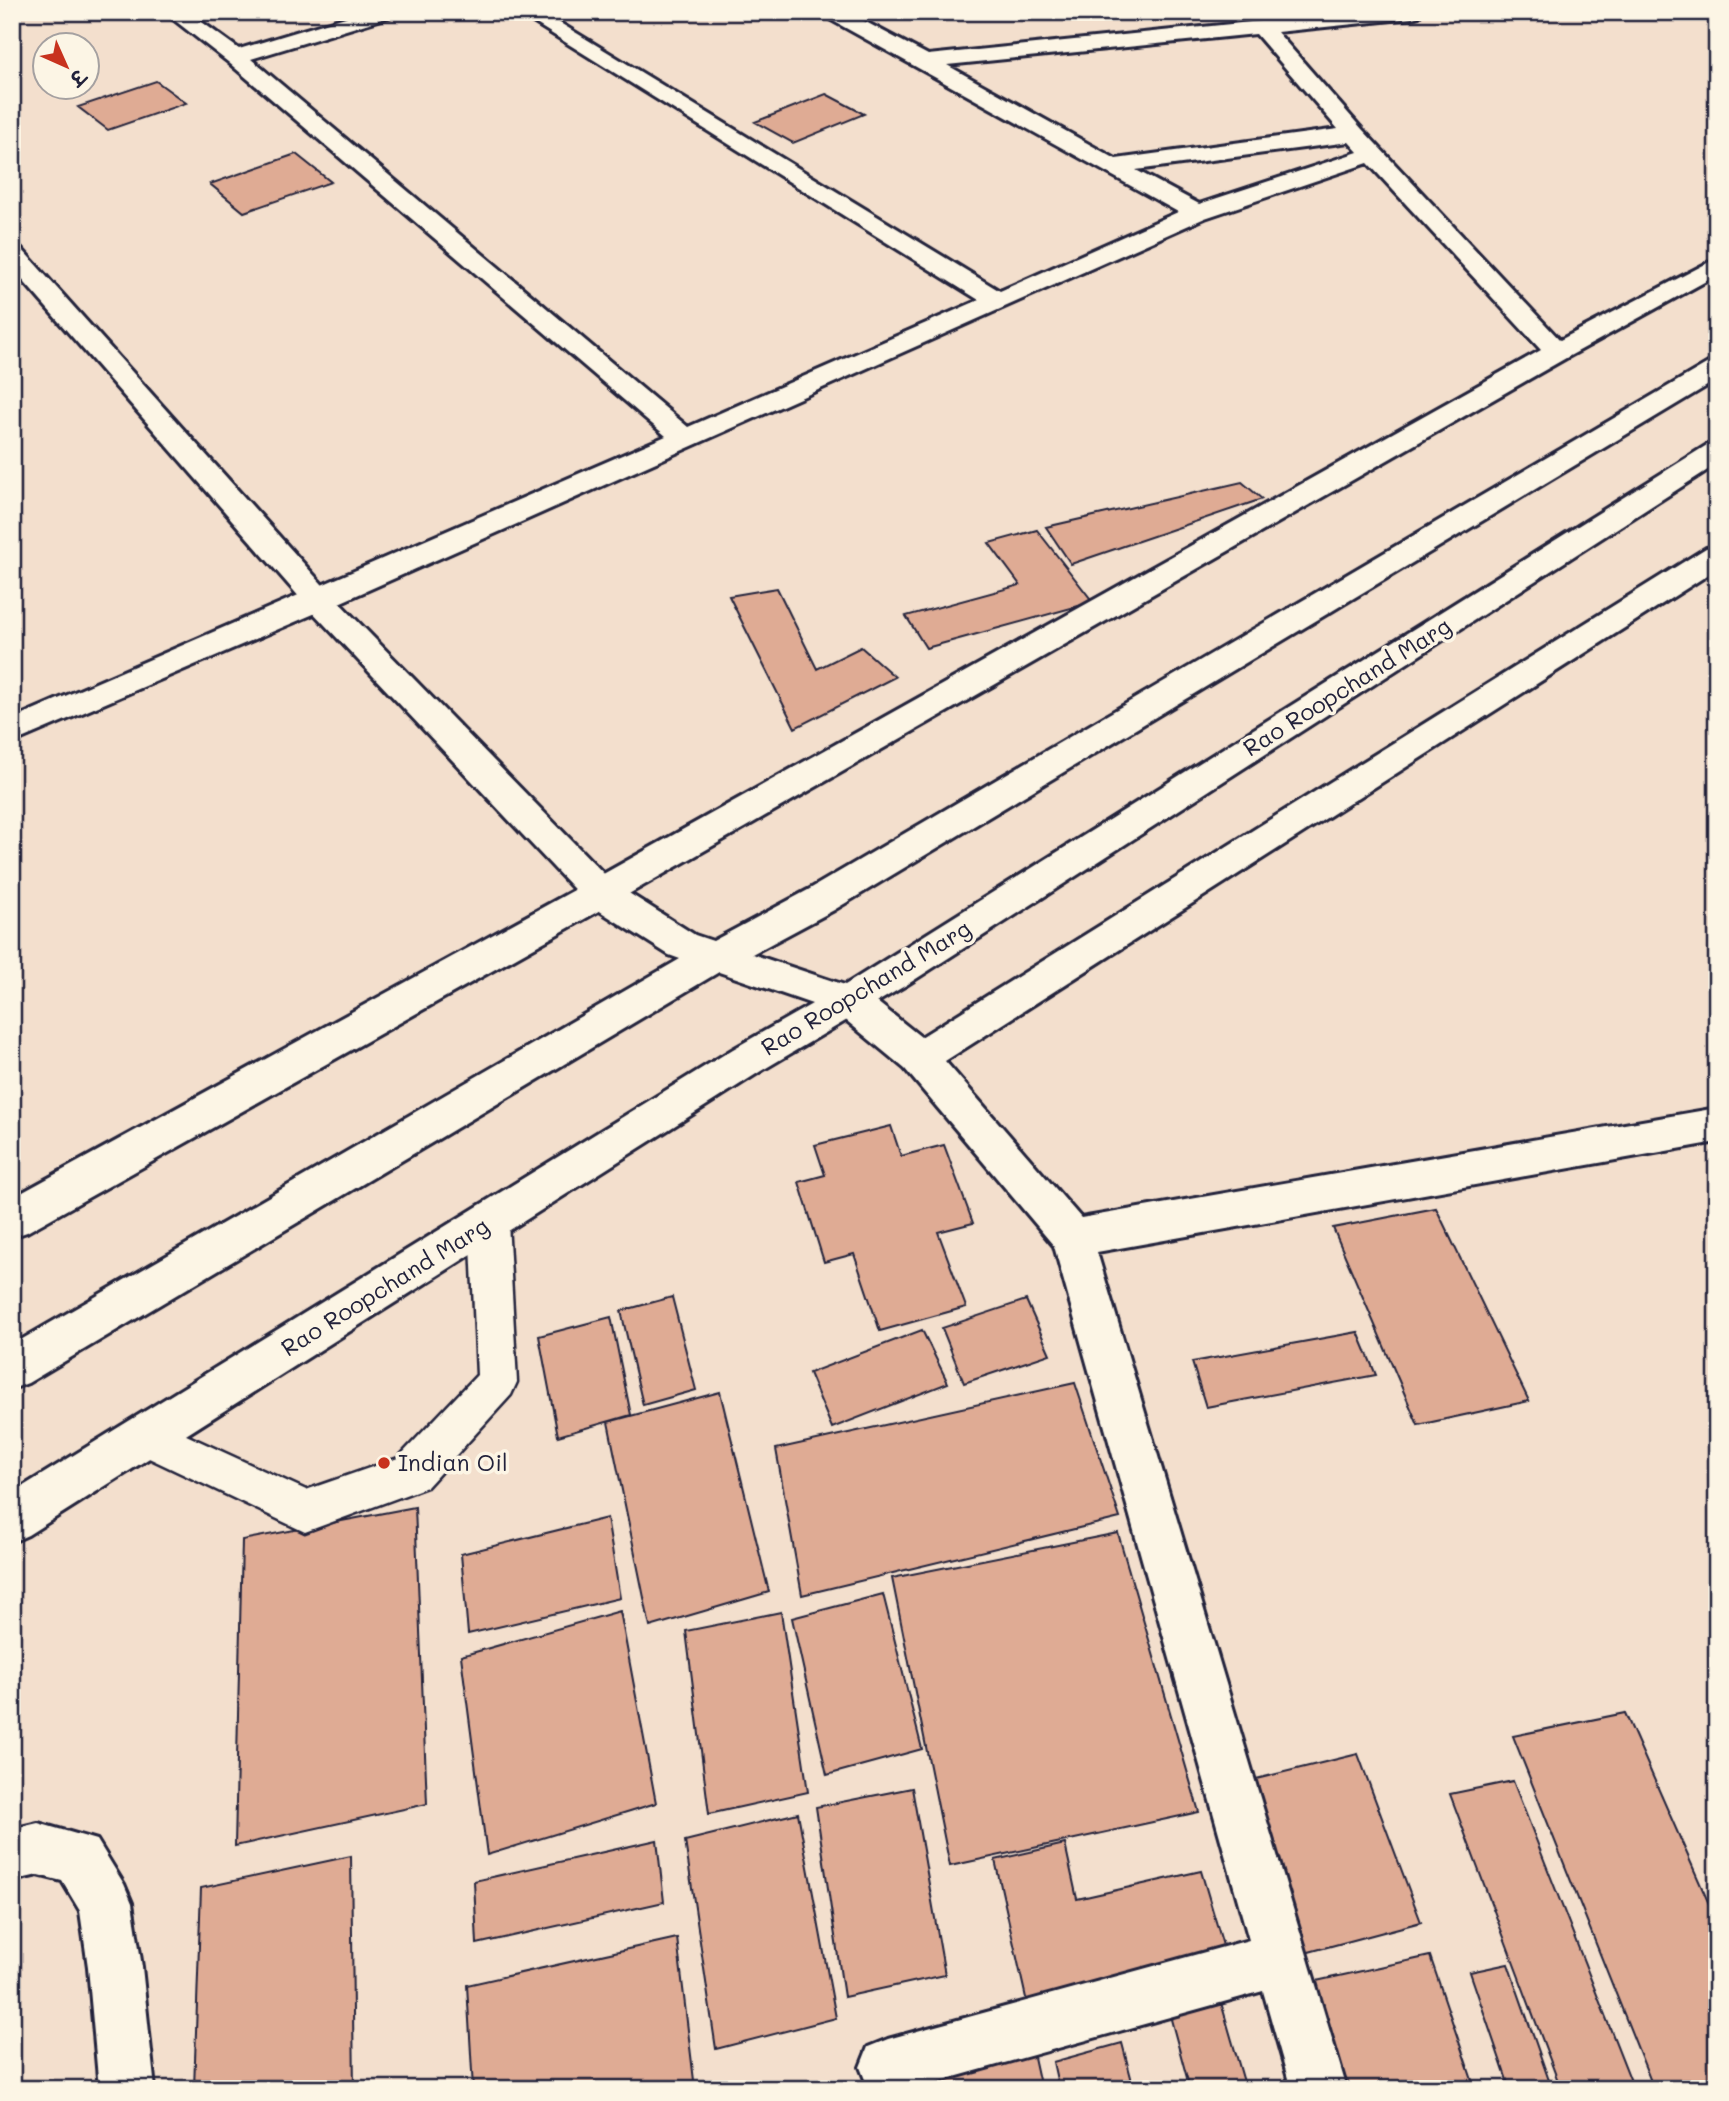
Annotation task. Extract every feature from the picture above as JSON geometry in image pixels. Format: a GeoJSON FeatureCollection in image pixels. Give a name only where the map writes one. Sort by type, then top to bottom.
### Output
{"type":"FeatureCollection","features":[{"type":"Feature","properties":{"kind":"street"},"geometry":{"type":"LineString","coordinates":[[174,12],[236,58],[686,439]]}},
{"type":"Feature","properties":{"kind":"street"},"geometry":{"type":"LineString","coordinates":[[236,58],[385,12]]}},
{"type":"Feature","properties":{"kind":"street"},"geometry":{"type":"LineString","coordinates":[[527,12],[999,301]]}},
{"type":"Feature","properties":{"kind":"street"},"geometry":{"type":"LineString","coordinates":[[831,12],[928,61],[1110,167],[1197,213]]}},
{"type":"Feature","properties":{"kind":"street"},"geometry":{"type":"LineString","coordinates":[[928,61],[1404,13]]}},
{"type":"Feature","properties":{"kind":"street"},"geometry":{"type":"LineString","coordinates":[[1262,28],[1363,144],[1557,352]]}},
{"type":"Feature","properties":{"kind":"street"},"geometry":{"type":"LineString","coordinates":[[1110,167],[1363,144]]}},
{"type":"Feature","properties":{"kind":"street"},"geometry":{"type":"LineString","coordinates":[[12,732],[319,600],[1197,213],[1363,144]]}},
{"type":"Feature","properties":{"kind":"street"},"geometry":{"type":"LineString","coordinates":[[13,254],[319,600],[600,893],[682,945],[849,1001],[919,1058],[1072,1238],[1319,2089]]}},
{"type":"Feature","properties":{"kind":"street"},"geometry":{"type":"LineString","coordinates":[[12,1219],[600,893],[1557,352],[1717,265]]}},
{"type":"Feature","properties":{"kind":"street"},"geometry":{"type":"LineString","coordinates":[[12,1369],[717,956],[821,900],[1717,369]]}},
{"type":"Feature","properties":{"kind":"street","name":"Rao Roopchand Marg"},"geometry":{"type":"LineString","coordinates":[[12,1520],[747,1060],[849,1001],[1717,451]]}},
{"type":"Feature","properties":{"kind":"street"},"geometry":{"type":"LineString","coordinates":[[919,1058],[1717,555]]}},
{"type":"Feature","properties":{"kind":"street"},"geometry":{"type":"LineString","coordinates":[[1072,1238],[1717,1125]]}},
{"type":"Feature","properties":{"kind":"street"},"geometry":{"type":"LineString","coordinates":[[12,1856],[38,1849],[78,1859],[105,1903],[115,1966],[127,2089]]}},
{"type":"Feature","properties":{"kind":"street"},"geometry":{"type":"LineString","coordinates":[[888,2067],[1280,1959]]}},
{"type":"Feature","properties":{"kind":"lane"},"geometry":{"type":"LineString","coordinates":[[147,1436],[304,1511],[412,1473],[497,1382],[489,1222]]}},
{"type":"Feature","properties":{"kind":"building"},"geometry":{"type":"Polygon","coordinates":[[[156,81],[186,103],[108,130],[78,107],[102,102],[102,99],[156,81]]]}},
{"type":"Feature","properties":{"kind":"building"},"geometry":{"type":"Polygon","coordinates":[[[826,94],[864,114],[793,143],[755,122],[826,94]]]}},
{"type":"Feature","properties":{"kind":"building"},"geometry":{"type":"Polygon","coordinates":[[[296,154],[331,182],[244,212],[210,184],[296,154]]]}},
{"type":"Feature","properties":{"kind":"building"},"geometry":{"type":"Polygon","coordinates":[[[1242,482],[1262,499],[1071,564],[1046,527],[1242,482]]]}},
{"type":"Feature","properties":{"kind":"building"},"geometry":{"type":"Polygon","coordinates":[[[1037,530],[1093,602],[926,648],[906,616],[1020,585],[989,543],[1037,530]]]}},
{"type":"Feature","properties":{"kind":"building"},"geometry":{"type":"Polygon","coordinates":[[[777,588],[817,669],[861,647],[895,677],[795,728],[729,596],[777,588]]]}},
{"type":"Feature","properties":{"kind":"building"},"geometry":{"type":"Polygon","coordinates":[[[891,1126],[901,1156],[944,1145],[973,1223],[938,1232],[966,1307],[880,1331],[854,1254],[824,1262],[799,1182],[825,1175],[815,1145],[891,1126]]]}},
{"type":"Feature","properties":{"kind":"building"},"geometry":{"type":"Polygon","coordinates":[[[1436,1208],[1529,1401],[1418,1425],[1333,1228],[1436,1208]]]}},
{"type":"Feature","properties":{"kind":"building"},"geometry":{"type":"Polygon","coordinates":[[[672,1297],[696,1390],[643,1405],[621,1311],[672,1297]]]}},
{"type":"Feature","properties":{"kind":"building"},"geometry":{"type":"Polygon","coordinates":[[[1026,1300],[1050,1354],[964,1383],[942,1328],[1026,1300]]]}},
{"type":"Feature","properties":{"kind":"building"},"geometry":{"type":"Polygon","coordinates":[[[611,1317],[631,1415],[558,1436],[539,1336],[611,1317]]]}},
{"type":"Feature","properties":{"kind":"building"},"geometry":{"type":"Polygon","coordinates":[[[922,1330],[948,1383],[832,1428],[809,1373],[922,1330]]]}},
{"type":"Feature","properties":{"kind":"building"},"geometry":{"type":"Polygon","coordinates":[[[1358,1332],[1376,1375],[1206,1407],[1192,1362],[1358,1332]]]}},
{"type":"Feature","properties":{"kind":"building"},"geometry":{"type":"Polygon","coordinates":[[[1075,1383],[1120,1518],[802,1595],[776,1449],[1075,1383]]]}},
{"type":"Feature","properties":{"kind":"building"},"geometry":{"type":"Polygon","coordinates":[[[720,1392],[769,1592],[650,1627],[608,1422],[720,1392]]]}},
{"type":"Feature","properties":{"kind":"building"},"geometry":{"type":"Polygon","coordinates":[[[415,1507],[427,1804],[235,1846],[242,1540],[415,1507]]]}},
{"type":"Feature","properties":{"kind":"building"},"geometry":{"type":"Polygon","coordinates":[[[607,1518],[620,1598],[468,1634],[461,1554],[607,1518]]]}},
{"type":"Feature","properties":{"kind":"building"},"geometry":{"type":"Polygon","coordinates":[[[1118,1533],[1199,1812],[950,1866],[892,1578],[1118,1533]]]}},
{"type":"Feature","properties":{"kind":"building"},"geometry":{"type":"Polygon","coordinates":[[[883,1594],[922,1749],[827,1775],[792,1618],[883,1594]]]}},
{"type":"Feature","properties":{"kind":"building"},"geometry":{"type":"Polygon","coordinates":[[[620,1611],[656,1803],[487,1855],[461,1656],[620,1611]]]}},
{"type":"Feature","properties":{"kind":"building"},"geometry":{"type":"Polygon","coordinates":[[[781,1612],[808,1792],[709,1814],[686,1631],[781,1612]]]}},
{"type":"Feature","properties":{"kind":"building"},"geometry":{"type":"Polygon","coordinates":[[[1625,1713],[1717,1922],[1717,2089],[1654,2089],[1513,1736],[1625,1713]]]}},
{"type":"Feature","properties":{"kind":"building"},"geometry":{"type":"Polygon","coordinates":[[[1358,1754],[1421,1922],[1305,1953],[1248,1781],[1358,1754]]]}},
{"type":"Feature","properties":{"kind":"building"},"geometry":{"type":"Polygon","coordinates":[[[1513,1781],[1634,2089],[1561,2089],[1450,1794],[1513,1781]]]}},
{"type":"Feature","properties":{"kind":"building"},"geometry":{"type":"Polygon","coordinates":[[[912,1788],[945,1975],[844,1997],[816,1807],[912,1788]]]}},
{"type":"Feature","properties":{"kind":"building"},"geometry":{"type":"Polygon","coordinates":[[[798,1813],[836,2018],[716,2049],[685,1841],[798,1813]]]}},
{"type":"Feature","properties":{"kind":"building"},"geometry":{"type":"Polygon","coordinates":[[[657,1840],[664,1902],[477,1944],[474,1881],[657,1840]]]}},
{"type":"Feature","properties":{"kind":"building"},"geometry":{"type":"Polygon","coordinates":[[[1065,1844],[1077,1899],[1201,1871],[1227,1959],[1028,2007],[995,1860],[1065,1844]]]}},
{"type":"Feature","properties":{"kind":"building"},"geometry":{"type":"Polygon","coordinates":[[[351,1856],[354,2089],[194,2089],[201,1888],[351,1856]]]}},
{"type":"Feature","properties":{"kind":"building"},"geometry":{"type":"Polygon","coordinates":[[[677,1938],[695,2089],[473,2089],[467,1985],[677,1938]]]}},
{"type":"Feature","properties":{"kind":"building"},"geometry":{"type":"Polygon","coordinates":[[[1430,1956],[1475,2089],[1329,2089],[1298,1985],[1430,1956]]]}},
{"type":"Feature","properties":{"kind":"building"},"geometry":{"type":"Polygon","coordinates":[[[1508,1964],[1552,2089],[1510,2089],[1470,1972],[1508,1964]]]}},
{"type":"Feature","properties":{"kind":"building"},"geometry":{"type":"Polygon","coordinates":[[[1220,1999],[1246,2089],[1190,2089],[1169,2012],[1220,1999]]]}},
{"type":"Feature","properties":{"kind":"building"},"geometry":{"type":"Polygon","coordinates":[[[1030,2039],[1041,2089],[869,2089],[867,2078],[1030,2039]]]}},
{"type":"Feature","properties":{"kind":"building"},"geometry":{"type":"Polygon","coordinates":[[[1122,2043],[1134,2089],[1059,2089],[1053,2062],[1122,2043]]]}},
{"type":"Feature","properties":{"kind":"place","name":"Indian Oil"},"geometry":{"type":"Point","coordinates":[384,1463]}}]}
